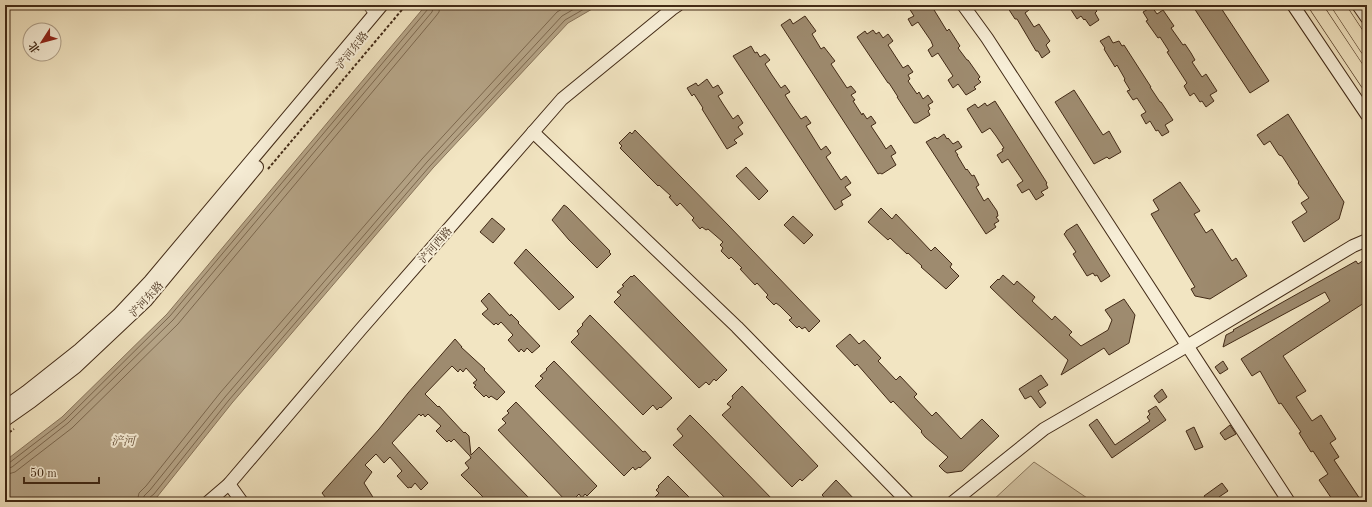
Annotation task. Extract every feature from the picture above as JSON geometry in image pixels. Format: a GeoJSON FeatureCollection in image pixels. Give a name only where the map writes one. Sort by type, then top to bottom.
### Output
{"type":"FeatureCollection","features":[{"type":"Feature","properties":{"kind":"main road"},"geometry":{"type":"LineString","coordinates":[[1315,5],[1367,83]]}},
{"type":"Feature","properties":{"kind":"main road"},"geometry":{"type":"LineString","coordinates":[[1338,5],[1367,49]]}},
{"type":"Feature","properties":{"kind":"street","name":"浐河西路"},"geometry":{"type":"LineString","coordinates":[[208,502],[229,484],[356,335],[562,99],[678,5]]}},
{"type":"Feature","properties":{"kind":"street"},"geometry":{"type":"LineString","coordinates":[[963,5],[987,38],[1289,502]]}},
{"type":"Feature","properties":{"kind":"street"},"geometry":{"type":"LineString","coordinates":[[1293,5],[1367,114]]}},
{"type":"Feature","properties":{"kind":"street"},"geometry":{"type":"LineString","coordinates":[[1358,5],[1367,18]]}},
{"type":"Feature","properties":{"kind":"street","name":"浐河东路"},"geometry":{"type":"LineString","coordinates":[[5,407],[57,368],[118,315],[150,281],[377,7]]}},
{"type":"Feature","properties":{"kind":"street","name":"浐河东路"},"geometry":{"type":"LineString","coordinates":[[5,420],[32,401],[76,366],[146,301],[368,32],[377,7]]}},
{"type":"Feature","properties":{"kind":"street"},"geometry":{"type":"LineString","coordinates":[[533,132],[737,327],[908,502]]}},
{"type":"Feature","properties":{"kind":"street"},"geometry":{"type":"LineString","coordinates":[[953,502],[1044,429],[1187,346],[1353,246],[1367,240]]}},
{"type":"Feature","properties":{"kind":"street"},"geometry":{"type":"LineString","coordinates":[[229,484],[242,502]]}},
{"type":"Feature","properties":{"kind":"shaded area"},"geometry":{"type":"Polygon","coordinates":[[[1034,462],[1093,502],[991,502],[1034,462]]]}},
{"type":"Feature","properties":{"kind":"water","name":"浐河"},"geometry":{"type":"Polygon","coordinates":[[[426,5],[599,5],[568,23],[433,168],[232,403],[157,497],[150,502],[5,502],[5,461],[62,417],[167,314],[426,5]]]}},
{"type":"Feature","properties":{"kind":"building"},"geometry":{"type":"Polygon","coordinates":[[[907,5],[931,5],[947,31],[949,29],[960,46],[958,48],[980,77],[978,79],[981,82],[974,87],[976,89],[966,95],[958,84],[953,88],[948,80],[953,76],[938,53],[932,57],[928,50],[933,46],[931,41],[918,22],[912,26],[908,19],[914,16],[907,5]]]}},
{"type":"Feature","properties":{"kind":"building"},"geometry":{"type":"Polygon","coordinates":[[[1006,5],[1026,5],[1029,10],[1025,13],[1034,27],[1039,24],[1050,41],[1046,45],[1050,52],[1042,58],[1038,51],[1036,51],[1017,19],[1015,19],[1006,5]]]}},
{"type":"Feature","properties":{"kind":"building"},"geometry":{"type":"Polygon","coordinates":[[[1068,5],[1093,5],[1097,11],[1095,13],[1099,20],[1090,26],[1081,16],[1077,19],[1068,5]]]}},
{"type":"Feature","properties":{"kind":"building"},"geometry":{"type":"Polygon","coordinates":[[[1192,5],[1219,5],[1269,81],[1250,93],[1192,5]]]}},
{"type":"Feature","properties":{"kind":"building"},"geometry":{"type":"Polygon","coordinates":[[[1152,7],[1157,14],[1163,10],[1174,26],[1171,28],[1183,45],[1185,44],[1191,53],[1195,60],[1192,62],[1202,77],[1206,74],[1217,91],[1210,95],[1214,101],[1206,107],[1202,101],[1200,102],[1194,93],[1190,96],[1184,86],[1187,83],[1167,52],[1169,51],[1160,37],[1158,38],[1146,21],[1148,20],[1143,12],[1152,7]]]}},
{"type":"Feature","properties":{"kind":"building"},"geometry":{"type":"Polygon","coordinates":[[[805,16],[816,31],[812,34],[821,49],[824,47],[835,61],[831,64],[847,88],[851,86],[856,92],[851,95],[862,115],[863,113],[867,119],[871,116],[876,123],[871,126],[886,149],[891,145],[896,153],[891,156],[896,165],[882,174],[878,174],[781,25],[790,19],[793,24],[805,16]]]}},
{"type":"Feature","properties":{"kind":"building"},"geometry":{"type":"Polygon","coordinates":[[[873,30],[876,34],[879,32],[883,38],[888,34],[893,41],[888,45],[903,68],[908,65],[913,72],[908,75],[910,79],[908,81],[917,94],[919,92],[923,99],[928,95],[933,102],[928,105],[930,115],[917,123],[914,123],[889,83],[857,37],[865,31],[867,34],[873,30]]]}},
{"type":"Feature","properties":{"kind":"building"},"geometry":{"type":"Polygon","coordinates":[[[1109,36],[1113,43],[1119,41],[1122,46],[1124,45],[1150,87],[1173,120],[1165,125],[1169,132],[1162,136],[1158,130],[1156,131],[1150,121],[1146,124],[1141,115],[1146,112],[1137,98],[1133,100],[1127,91],[1130,90],[1124,80],[1125,79],[1117,65],[1115,67],[1100,41],[1109,36]]]}},
{"type":"Feature","properties":{"kind":"building"},"geometry":{"type":"Polygon","coordinates":[[[751,46],[755,53],[757,52],[760,57],[765,54],[770,60],[765,64],[781,88],[785,85],[790,92],[785,95],[790,103],[801,119],[806,116],[811,123],[806,126],[821,150],[826,146],[831,153],[826,157],[841,180],[846,176],[851,183],[845,187],[851,195],[841,201],[843,205],[835,210],[733,56],[751,46]]]}},
{"type":"Feature","properties":{"kind":"building"},"geometry":{"type":"Polygon","coordinates":[[[707,79],[713,88],[718,85],[723,93],[718,96],[733,119],[738,115],[743,123],[738,127],[743,134],[734,140],[737,143],[727,149],[694,94],[692,96],[687,88],[696,83],[698,86],[707,79]]]}},
{"type":"Feature","properties":{"kind":"building"},"geometry":{"type":"Polygon","coordinates":[[[1074,90],[1103,135],[1109,131],[1121,152],[1109,159],[1107,157],[1094,164],[1055,102],[1074,90]]]}},
{"type":"Feature","properties":{"kind":"building"},"geometry":{"type":"Polygon","coordinates":[[[995,101],[1047,183],[1048,188],[1041,192],[1044,195],[1036,200],[1029,189],[1022,193],[1017,185],[1023,181],[1008,159],[1002,163],[997,155],[1003,151],[1002,149],[1004,148],[990,128],[982,133],[967,109],[975,104],[978,108],[985,103],[987,106],[995,101]]]}},
{"type":"Feature","properties":{"kind":"building"},"geometry":{"type":"Polygon","coordinates":[[[1288,114],[1344,202],[1339,219],[1304,242],[1292,222],[1307,212],[1301,203],[1309,198],[1282,156],[1279,155],[1270,141],[1264,145],[1257,135],[1288,114]]]}},
{"type":"Feature","properties":{"kind":"building"},"geometry":{"type":"Polygon","coordinates":[[[635,130],[820,321],[809,332],[805,327],[802,329],[799,326],[797,328],[789,320],[792,318],[776,303],[774,305],[766,297],[768,295],[757,283],[755,285],[731,257],[729,259],[721,251],[723,248],[720,245],[723,242],[708,229],[706,230],[702,227],[700,229],[692,220],[694,218],[680,203],[677,206],[669,197],[671,196],[659,185],[658,186],[620,148],[622,146],[619,143],[630,132],[632,134],[635,130]]]}},
{"type":"Feature","properties":{"kind":"building"},"geometry":{"type":"Polygon","coordinates":[[[944,134],[953,144],[958,141],[962,147],[955,151],[957,155],[966,170],[967,169],[972,176],[974,175],[979,185],[976,187],[984,201],[988,198],[997,211],[998,216],[996,217],[999,221],[994,224],[996,227],[986,234],[926,142],[935,137],[937,139],[944,134]]]}},
{"type":"Feature","properties":{"kind":"building"},"geometry":{"type":"Polygon","coordinates":[[[746,167],[768,191],[759,200],[736,176],[746,167]]]}},
{"type":"Feature","properties":{"kind":"building"},"geometry":{"type":"Polygon","coordinates":[[[1180,182],[1200,211],[1194,214],[1206,233],[1212,229],[1232,261],[1236,258],[1247,276],[1210,299],[1195,296],[1191,289],[1195,287],[1151,214],[1159,210],[1153,200],[1180,182]]]}},
{"type":"Feature","properties":{"kind":"building"},"geometry":{"type":"Polygon","coordinates":[[[564,205],[610,251],[609,252],[611,254],[597,268],[569,240],[552,220],[564,205]]]}},
{"type":"Feature","properties":{"kind":"building"},"geometry":{"type":"Polygon","coordinates":[[[881,208],[892,219],[896,214],[931,251],[935,247],[952,264],[950,267],[959,276],[946,289],[921,267],[922,266],[908,253],[907,254],[890,238],[888,240],[868,222],[881,208]]]}},
{"type":"Feature","properties":{"kind":"building"},"geometry":{"type":"Polygon","coordinates":[[[793,216],[813,235],[804,244],[784,225],[793,216]]]}},
{"type":"Feature","properties":{"kind":"building"},"geometry":{"type":"Polygon","coordinates":[[[492,218],[505,229],[493,243],[480,232],[492,218]]]}},
{"type":"Feature","properties":{"kind":"building"},"geometry":{"type":"Polygon","coordinates":[[[1077,224],[1110,276],[1101,282],[1097,275],[1095,276],[1093,273],[1087,276],[1073,254],[1076,252],[1064,234],[1077,224]]]}},
{"type":"Feature","properties":{"kind":"building"},"geometry":{"type":"Polygon","coordinates":[[[526,249],[574,297],[559,310],[514,263],[526,249]]]}},
{"type":"Feature","properties":{"kind":"building"},"geometry":{"type":"Polygon","coordinates":[[[1367,258],[1367,301],[1283,356],[1306,391],[1296,397],[1312,421],[1321,415],[1336,439],[1330,443],[1339,457],[1334,460],[1362,502],[1334,502],[1319,480],[1328,474],[1313,451],[1311,452],[1299,433],[1301,432],[1281,403],[1279,404],[1260,371],[1252,376],[1241,359],[1330,301],[1325,292],[1223,347],[1226,335],[1234,331],[1233,330],[1356,261],[1358,264],[1367,258]]]}},
{"type":"Feature","properties":{"kind":"building"},"geometry":{"type":"Polygon","coordinates":[[[634,275],[727,370],[716,381],[714,379],[709,385],[706,382],[699,388],[614,302],[621,295],[617,292],[624,286],[622,285],[634,275]]]}},
{"type":"Feature","properties":{"kind":"building"},"geometry":{"type":"Polygon","coordinates":[[[1003,275],[1014,285],[1017,281],[1035,297],[1032,301],[1052,320],[1055,316],[1072,332],[1069,335],[1081,346],[1108,330],[1112,320],[1105,310],[1124,299],[1135,315],[1129,343],[1109,355],[1104,348],[1061,375],[1068,360],[990,287],[1003,275]]]}},
{"type":"Feature","properties":{"kind":"building"},"geometry":{"type":"Polygon","coordinates":[[[489,293],[510,316],[511,314],[519,322],[518,323],[540,346],[532,353],[527,348],[524,352],[521,349],[519,352],[508,340],[513,335],[501,322],[498,325],[496,323],[494,325],[482,314],[488,309],[481,301],[489,293]]]}},
{"type":"Feature","properties":{"kind":"building"},"geometry":{"type":"Polygon","coordinates":[[[590,315],[672,398],[661,408],[660,407],[657,410],[653,405],[643,415],[571,342],[579,334],[577,331],[590,315]]]}},
{"type":"Feature","properties":{"kind":"building"},"geometry":{"type":"Polygon","coordinates":[[[850,334],[859,344],[864,340],[881,358],[878,361],[896,380],[900,376],[917,394],[914,397],[932,416],[936,412],[961,439],[982,419],[999,436],[962,471],[947,473],[944,471],[939,466],[948,457],[925,437],[921,432],[922,431],[893,401],[891,403],[857,364],[855,366],[836,346],[850,334]]]}},
{"type":"Feature","properties":{"kind":"building"},"geometry":{"type":"Polygon","coordinates":[[[455,339],[461,347],[485,369],[484,370],[505,392],[497,400],[491,396],[489,398],[486,395],[484,397],[474,387],[476,385],[473,383],[477,380],[466,368],[463,372],[460,369],[458,372],[452,366],[425,394],[438,407],[439,406],[464,433],[465,432],[469,436],[471,455],[479,447],[533,502],[488,502],[461,475],[469,468],[465,463],[471,458],[470,456],[454,439],[451,442],[449,440],[447,442],[436,431],[441,426],[428,414],[425,417],[423,414],[421,416],[419,414],[392,443],[428,483],[421,490],[415,483],[411,488],[408,488],[397,476],[402,471],[390,457],[384,463],[376,454],[365,465],[372,472],[364,483],[376,502],[329,502],[322,493],[379,429],[455,339]]]}},
{"type":"Feature","properties":{"kind":"building"},"geometry":{"type":"Polygon","coordinates":[[[554,361],[643,452],[645,451],[651,458],[640,468],[639,467],[635,470],[633,467],[624,476],[535,386],[543,378],[540,376],[554,361]]]}},
{"type":"Feature","properties":{"kind":"building"},"geometry":{"type":"Polygon","coordinates":[[[1223,361],[1228,369],[1220,374],[1215,367],[1223,361]]]}},
{"type":"Feature","properties":{"kind":"building"},"geometry":{"type":"Polygon","coordinates":[[[1041,375],[1048,385],[1038,391],[1046,403],[1040,408],[1031,396],[1025,399],[1019,389],[1041,375]]]}},
{"type":"Feature","properties":{"kind":"building"},"geometry":{"type":"Polygon","coordinates":[[[742,386],[818,466],[802,481],[800,479],[792,487],[722,415],[731,407],[727,404],[733,398],[732,396],[742,386]]]}},
{"type":"Feature","properties":{"kind":"building"},"geometry":{"type":"Polygon","coordinates":[[[1162,389],[1167,397],[1159,403],[1154,396],[1162,389]]]}},
{"type":"Feature","properties":{"kind":"building"},"geometry":{"type":"Polygon","coordinates":[[[516,402],[597,486],[587,496],[585,494],[582,498],[579,494],[571,502],[567,502],[498,430],[506,423],[502,419],[509,413],[507,411],[516,402]]]}},
{"type":"Feature","properties":{"kind":"building"},"geometry":{"type":"Polygon","coordinates":[[[1156,406],[1166,420],[1112,458],[1089,425],[1097,419],[1115,445],[1150,421],[1147,417],[1150,414],[1148,411],[1156,406]]]}},
{"type":"Feature","properties":{"kind":"building"},"geometry":{"type":"Polygon","coordinates":[[[690,415],[775,502],[729,502],[673,445],[683,436],[677,429],[690,415]]]}},
{"type":"Feature","properties":{"kind":"building"},"geometry":{"type":"Polygon","coordinates":[[[1230,425],[1236,434],[1225,440],[1220,433],[1230,425]]]}},
{"type":"Feature","properties":{"kind":"building"},"geometry":{"type":"Polygon","coordinates":[[[1194,427],[1203,447],[1195,450],[1186,431],[1194,427]]]}},
{"type":"Feature","properties":{"kind":"building"},"geometry":{"type":"Polygon","coordinates":[[[668,476],[694,502],[650,502],[659,493],[656,490],[659,487],[658,486],[668,476]]]}},
{"type":"Feature","properties":{"kind":"building"},"geometry":{"type":"Polygon","coordinates":[[[836,480],[857,502],[829,502],[822,495],[836,480]]]}},
{"type":"Feature","properties":{"kind":"building"},"geometry":{"type":"Polygon","coordinates":[[[1222,483],[1228,491],[1219,497],[1222,502],[1208,502],[1204,496],[1222,483]]]}}]}
